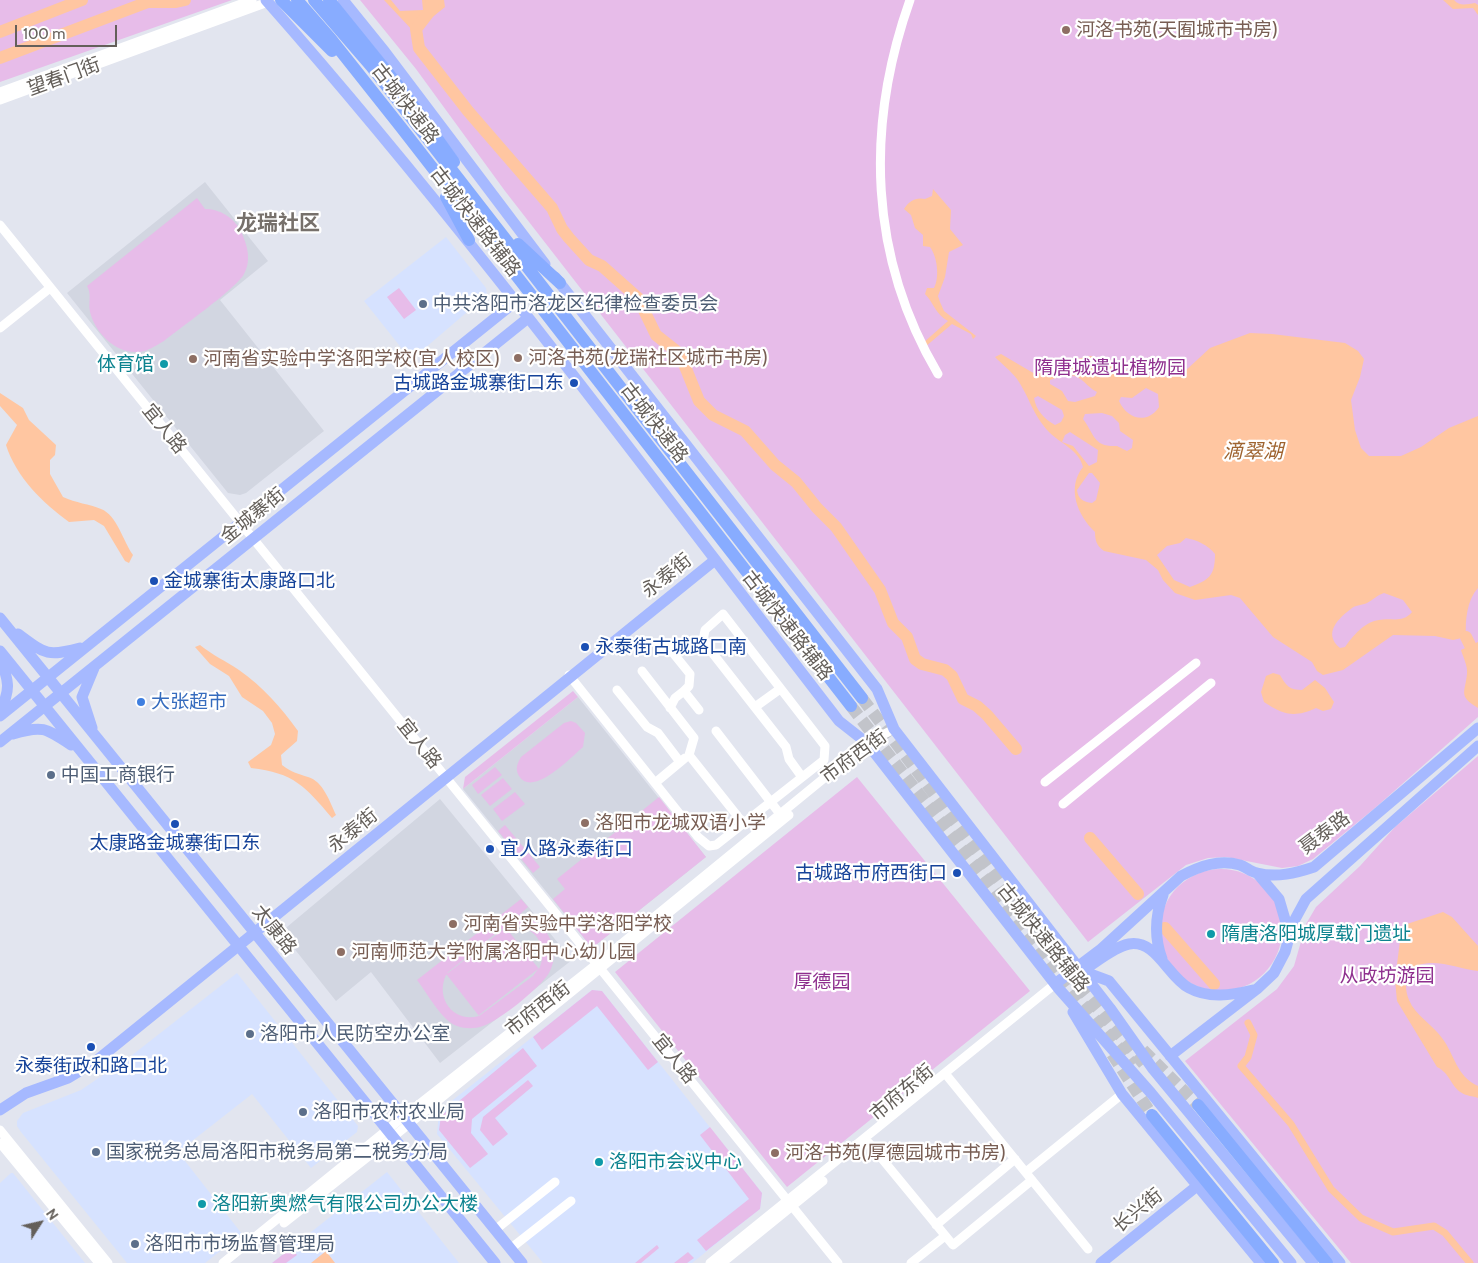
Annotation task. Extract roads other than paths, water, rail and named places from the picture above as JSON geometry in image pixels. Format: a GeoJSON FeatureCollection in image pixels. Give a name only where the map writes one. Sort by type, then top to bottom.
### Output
{"type":"FeatureCollection","features":[{"type":"Feature","properties":{"kind":"highway","name":"古城快速路"},"geometry":{"type":"LineString","coordinates":[[297,0],[332,39],[851,706]]}},
{"type":"Feature","properties":{"kind":"highway","name":"古城快速路"},"geometry":{"type":"LineString","coordinates":[[314,0],[371,66],[862,698]]}},
{"type":"Feature","properties":{"kind":"highway"},"geometry":{"type":"LineString","coordinates":[[329,0],[405,94],[445,148],[490,218],[560,283]]}},
{"type":"Feature","properties":{"kind":"highway"},"geometry":{"type":"LineString","coordinates":[[272,1],[368,87]]}},
{"type":"Feature","properties":{"kind":"highway"},"geometry":{"type":"LineString","coordinates":[[430,166],[469,240]]}},
{"type":"Feature","properties":{"kind":"highway"},"geometry":{"type":"LineString","coordinates":[[1198,1105],[1327,1263]]}},
{"type":"Feature","properties":{"kind":"highway"},"geometry":{"type":"LineString","coordinates":[[1152,1115],[1273,1263]]}},
{"type":"Feature","properties":{"kind":"main road","name":"古城快速路辅路"},"geometry":{"type":"LineString","coordinates":[[343,0],[386,52],[442,130],[877,689],[894,729],[1080,969],[1152,1069],[1313,1263]]}},
{"type":"Feature","properties":{"kind":"main road","name":"古城快速路辅路"},"geometry":{"type":"LineString","coordinates":[[272,1],[469,240],[839,721],[868,745],[1057,986],[1151,1092],[1291,1263]]}},
{"type":"Feature","properties":{"kind":"main road","name":"金城寨街"},"geometry":{"type":"LineString","coordinates":[[0,717],[83,648],[515,302]]}},
{"type":"Feature","properties":{"kind":"main road","name":"金城寨街"},"geometry":{"type":"LineString","coordinates":[[3,739],[528,318]]}},
{"type":"Feature","properties":{"kind":"main road","name":"永泰街"},"geometry":{"type":"LineString","coordinates":[[0,1110],[26,1093],[68,1078],[96,1061],[252,931],[714,559]]}},
{"type":"Feature","properties":{"kind":"main road"},"geometry":{"type":"LineString","coordinates":[[3,622],[39,650],[49,654],[59,654],[83,648]]}},
{"type":"Feature","properties":{"kind":"main road","name":"太康路"},"geometry":{"type":"LineString","coordinates":[[3,622],[522,1263]]}},
{"type":"Feature","properties":{"kind":"main road"},"geometry":{"type":"LineString","coordinates":[[83,648],[78,658],[80,663],[83,666],[95,665],[82,697],[84,708],[98,741]]}},
{"type":"Feature","properties":{"kind":"main road","name":"太康路"},"geometry":{"type":"LineString","coordinates":[[0,651],[495,1263]]}},
{"type":"Feature","properties":{"kind":"main road"},"geometry":{"type":"LineString","coordinates":[[12,666],[18,667],[26,661],[28,654]]}},
{"type":"Feature","properties":{"kind":"main road"},"geometry":{"type":"LineString","coordinates":[[0,660],[9,687],[7,698],[0,710]]}},
{"type":"Feature","properties":{"kind":"main road"},"geometry":{"type":"LineString","coordinates":[[0,717],[12,723],[12,729],[3,739]]}},
{"type":"Feature","properties":{"kind":"main road"},"geometry":{"type":"LineString","coordinates":[[64,731],[66,724],[73,719],[80,718]]}},
{"type":"Feature","properties":{"kind":"main road"},"geometry":{"type":"LineString","coordinates":[[3,739],[32,728],[43,728],[82,753]]}},
{"type":"Feature","properties":{"kind":"main road","name":"聂泰路"},"geometry":{"type":"LineString","coordinates":[[1080,969],[1181,876],[1211,863],[1240,865],[1257,873],[1291,875],[1314,867],[1478,728]]}},
{"type":"Feature","properties":{"kind":"main road","name":"聂泰路"},"geometry":{"type":"LineString","coordinates":[[1170,1056],[1274,973],[1285,952],[1293,923],[1306,899],[1406,808],[1478,746]]}},
{"type":"Feature","properties":{"kind":"main road"},"geometry":{"type":"LineString","coordinates":[[1257,873],[1279,899],[1290,935]]}},
{"type":"Feature","properties":{"kind":"main road"},"geometry":{"type":"LineString","coordinates":[[1164,966],[1158,947],[1156,926],[1158,909],[1165,891]]}},
{"type":"Feature","properties":{"kind":"main road","name":"永泰街"},"geometry":{"type":"LineString","coordinates":[[0,1101],[23,1088],[66,1072],[92,1056],[237,944]]}},
{"type":"Feature","properties":{"kind":"main road"},"geometry":{"type":"LineString","coordinates":[[1080,969],[1129,944],[1140,945],[1153,951],[1178,981],[1190,989],[1228,996],[1257,988]]}},
{"type":"Feature","properties":{"kind":"main road"},"geometry":{"type":"LineString","coordinates":[[1080,969],[1109,981],[1340,1263]]}},
{"type":"Feature","properties":{"kind":"main road","name":"市府东街"},"geometry":{"type":"LineString","coordinates":[[1057,986],[1080,969]]}},
{"type":"Feature","properties":{"kind":"main road"},"geometry":{"type":"LineString","coordinates":[[1057,986],[1122,1094],[1261,1263]]}},
{"type":"Feature","properties":{"kind":"main road","name":"长兴街"},"geometry":{"type":"LineString","coordinates":[[1101,1263],[1199,1188]]}},
{"type":"Feature","properties":{"kind":"main road","name":"长兴街"},"geometry":{"type":"LineString","coordinates":[[1111,1263],[1199,1188]]}},
{"type":"Feature","properties":{"kind":"street","name":"望春门街"},"geometry":{"type":"LineString","coordinates":[[0,92],[252,0]]}},
{"type":"Feature","properties":{"kind":"street"},"geometry":{"type":"LineString","coordinates":[[910,0],[896,47],[881,125],[880,184],[888,251],[902,299],[919,342],[938,374]]}},
{"type":"Feature","properties":{"kind":"street","name":"望春门街"},"geometry":{"type":"LineString","coordinates":[[0,100],[272,1]]}},
{"type":"Feature","properties":{"kind":"street","name":"宜人路"},"geometry":{"type":"LineString","coordinates":[[0,225],[47,287],[237,524],[444,777],[833,1263]]}},
{"type":"Feature","properties":{"kind":"street","name":"宜人路"},"geometry":{"type":"LineString","coordinates":[[0,232],[47,287]]}},
{"type":"Feature","properties":{"kind":"street"},"geometry":{"type":"LineString","coordinates":[[0,321],[47,287]]}},
{"type":"Feature","properties":{"kind":"street"},"geometry":{"type":"LineString","coordinates":[[0,328],[47,287]]}},
{"type":"Feature","properties":{"kind":"street"},"geometry":{"type":"LineString","coordinates":[[570,676],[698,837],[709,846],[716,845],[824,760],[824,746],[723,614],[711,622],[705,630],[703,640],[786,747],[789,760],[802,777]]}},
{"type":"Feature","properties":{"kind":"street"},"geometry":{"type":"LineString","coordinates":[[669,648],[690,674],[689,686],[675,698],[670,708]]}},
{"type":"Feature","properties":{"kind":"street"},"geometry":{"type":"LineString","coordinates":[[1045,782],[1196,663]]}},
{"type":"Feature","properties":{"kind":"street"},"geometry":{"type":"LineString","coordinates":[[642,671],[694,738],[689,755],[655,783]]}},
{"type":"Feature","properties":{"kind":"street"},"geometry":{"type":"LineString","coordinates":[[1063,804],[1211,683]]}},
{"type":"Feature","properties":{"kind":"street"},"geometry":{"type":"LineString","coordinates":[[755,707],[780,689]]}},
{"type":"Feature","properties":{"kind":"street"},"geometry":{"type":"LineString","coordinates":[[617,690],[647,727],[658,733],[680,762]]}},
{"type":"Feature","properties":{"kind":"street"},"geometry":{"type":"LineString","coordinates":[[684,691],[699,710]]}},
{"type":"Feature","properties":{"kind":"street","name":"市府西街"},"geometry":{"type":"LineString","coordinates":[[597,968],[780,814],[868,745],[894,729]]}},
{"type":"Feature","properties":{"kind":"street"},"geometry":{"type":"LineString","coordinates":[[716,731],[780,814]]}},
{"type":"Feature","properties":{"kind":"street","name":"市府西街"},"geometry":{"type":"LineString","coordinates":[[232,1263],[405,1120],[597,968],[868,745]]}},
{"type":"Feature","properties":{"kind":"street"},"geometry":{"type":"LineString","coordinates":[[689,755],[743,823]]}},
{"type":"Feature","properties":{"kind":"street","name":"市府东街"},"geometry":{"type":"LineString","coordinates":[[710,1263],[789,1206],[869,1143],[1057,986]]}},
{"type":"Feature","properties":{"kind":"street","name":"市府东街"},"geometry":{"type":"LineString","coordinates":[[722,1263],[1057,986]]}},
{"type":"Feature","properties":{"kind":"street"},"geometry":{"type":"LineString","coordinates":[[948,1077],[1088,1249]]}},
{"type":"Feature","properties":{"kind":"street"},"geometry":{"type":"LineString","coordinates":[[1026,1172],[1122,1094]]}},
{"type":"Feature","properties":{"kind":"street"},"geometry":{"type":"LineString","coordinates":[[0,1130],[108,1263]]}},
{"type":"Feature","properties":{"kind":"street","name":"市府西街"},"geometry":{"type":"LineString","coordinates":[[223,1263],[390,1134]]}},
{"type":"Feature","properties":{"kind":"street"},"geometry":{"type":"LineString","coordinates":[[0,1143],[99,1263]]}},
{"type":"Feature","properties":{"kind":"street"},"geometry":{"type":"LineString","coordinates":[[869,1143],[953,1245],[1032,1180]]}},
{"type":"Feature","properties":{"kind":"street"},"geometry":{"type":"LineString","coordinates":[[936,1225],[1015,1159]]}},
{"type":"Feature","properties":{"kind":"street"},"geometry":{"type":"LineString","coordinates":[[495,1230],[555,1182]]}},
{"type":"Feature","properties":{"kind":"street"},"geometry":{"type":"LineString","coordinates":[[510,1249],[571,1201]]}},
{"type":"Feature","properties":{"kind":"street","name":"宜人路"},"geometry":{"type":"LineString","coordinates":[[789,1206],[838,1263]]}},
{"type":"Feature","properties":{"kind":"street"},"geometry":{"type":"LineString","coordinates":[[911,1263],[945,1236]]}},
{"type":"Feature","properties":{"kind":"water"},"geometry":{"type":"Polygon","coordinates":[[[384,0],[391,0],[400,11],[423,10],[422,0],[444,0],[445,7],[414,32],[384,0]]]}},
{"type":"Feature","properties":{"kind":"water"},"geometry":{"type":"Polygon","coordinates":[[[1443,0],[1454,0],[1461,4],[1475,3],[1478,5],[1478,15],[1473,8],[1453,9],[1443,0]]]}},
{"type":"Feature","properties":{"kind":"water"},"geometry":{"type":"Polygon","coordinates":[[[933,189],[951,210],[950,229],[963,245],[949,252],[945,277],[938,296],[944,311],[976,336],[973,339],[971,334],[952,324],[925,347],[923,343],[948,321],[937,312],[925,294],[927,288],[934,288],[936,283],[936,261],[930,247],[923,246],[923,235],[915,228],[911,215],[904,209],[913,200],[932,196],[933,189]]]}},
{"type":"Feature","properties":{"kind":"water","name":"滴翠湖"},"geometry":{"type":"Polygon","coordinates":[[[1250,333],[1345,343],[1358,351],[1364,359],[1360,377],[1351,400],[1355,430],[1361,448],[1369,456],[1401,456],[1421,447],[1449,428],[1478,416],[1478,588],[1471,598],[1466,624],[1466,637],[1453,640],[1435,636],[1393,635],[1343,670],[1323,675],[1317,671],[1312,662],[1273,637],[1240,598],[1231,595],[1195,600],[1175,593],[1163,580],[1158,570],[1146,560],[1104,551],[1098,545],[1095,532],[1079,510],[1076,501],[1075,484],[1083,467],[1081,461],[1074,452],[1049,432],[1043,425],[1017,379],[995,357],[1001,354],[1035,374],[1067,361],[1091,356],[1113,363],[1136,375],[1166,377],[1184,372],[1210,348],[1250,333]],[[1071,375],[1050,380],[1050,384],[1062,391],[1068,401],[1075,402],[1095,396],[1097,392],[1079,378],[1071,375]],[[1146,388],[1132,398],[1121,397],[1119,401],[1127,412],[1138,418],[1149,416],[1159,407],[1158,394],[1146,388]],[[1038,396],[1034,398],[1041,414],[1047,420],[1055,425],[1061,422],[1064,416],[1062,410],[1038,396]],[[1102,413],[1085,414],[1083,419],[1095,439],[1099,442],[1109,446],[1117,446],[1127,451],[1132,448],[1133,440],[1120,431],[1119,423],[1112,416],[1102,413]],[[1070,432],[1065,435],[1062,442],[1073,446],[1089,466],[1097,462],[1098,450],[1070,432]],[[1089,473],[1077,490],[1080,498],[1086,502],[1092,503],[1096,500],[1100,483],[1092,473],[1089,473]],[[1186,538],[1180,543],[1167,546],[1157,555],[1174,580],[1190,587],[1210,576],[1214,567],[1215,554],[1206,546],[1186,538]],[[1384,593],[1367,603],[1352,608],[1334,626],[1332,637],[1340,648],[1345,647],[1355,634],[1374,621],[1400,619],[1412,612],[1403,600],[1384,593]]]}},
{"type":"Feature","properties":{"kind":"water"},"geometry":{"type":"Polygon","coordinates":[[[0,393],[23,408],[29,420],[56,445],[55,455],[50,460],[50,474],[63,497],[101,509],[107,512],[116,522],[133,555],[129,563],[125,561],[104,526],[94,520],[69,522],[40,498],[23,478],[16,468],[6,445],[17,425],[0,406],[0,393]]]}},
{"type":"Feature","properties":{"kind":"water"},"geometry":{"type":"Polygon","coordinates":[[[1478,642],[1478,708],[1464,694],[1467,671],[1461,650],[1478,642]]]}},
{"type":"Feature","properties":{"kind":"water"},"geometry":{"type":"Polygon","coordinates":[[[200,645],[248,677],[264,690],[285,714],[298,731],[297,741],[281,755],[282,765],[318,783],[322,787],[336,815],[332,818],[306,789],[288,778],[278,773],[251,768],[248,762],[271,745],[275,734],[272,723],[263,711],[242,697],[229,676],[210,664],[195,647],[200,645]]]}},
{"type":"Feature","properties":{"kind":"water"},"geometry":{"type":"Polygon","coordinates":[[[1273,673],[1280,675],[1289,687],[1298,690],[1302,690],[1315,680],[1325,688],[1334,702],[1331,709],[1323,711],[1316,708],[1301,713],[1289,714],[1264,702],[1261,692],[1266,676],[1273,673]]]}},
{"type":"Feature","properties":{"kind":"water"},"geometry":{"type":"Polygon","coordinates":[[[1443,912],[1452,917],[1478,946],[1478,971],[1433,963],[1416,966],[1409,971],[1406,989],[1409,1000],[1415,1010],[1442,1038],[1460,1071],[1478,1086],[1478,1098],[1465,1095],[1458,1090],[1445,1073],[1437,1067],[1397,1001],[1395,980],[1401,933],[1407,924],[1443,912]]]}},
{"type":"Feature","properties":{"kind":"water"},"geometry":{"type":"Polygon","coordinates":[[[326,1251],[335,1263],[311,1263],[326,1251]]]}},
{"type":"Feature","properties":{"kind":"waterway"},"geometry":{"type":"LineString","coordinates":[[0,32],[82,0]]}},
{"type":"Feature","properties":{"kind":"waterway"},"geometry":{"type":"LineString","coordinates":[[0,58],[148,2],[176,2],[185,0]]}},
{"type":"Feature","properties":{"kind":"waterway"},"geometry":{"type":"LineString","coordinates":[[431,0],[433,7],[416,29],[419,48],[468,111],[552,208],[562,229],[569,238],[589,260],[602,266],[638,298],[656,335],[680,354],[699,401],[713,415],[745,431],[775,465],[796,482],[817,508],[836,527],[880,590],[893,623],[907,637],[915,659],[922,664],[945,670],[952,676],[963,699],[977,706],[987,715],[1016,749]]}},
{"type":"Feature","properties":{"kind":"waterway"},"geometry":{"type":"LineString","coordinates":[[1466,637],[1470,645]]}},
{"type":"Feature","properties":{"kind":"waterway"},"geometry":{"type":"LineString","coordinates":[[1090,838],[1138,894]]}},
{"type":"Feature","properties":{"kind":"waterway"},"geometry":{"type":"LineString","coordinates":[[1165,928],[1214,984]]}},
{"type":"Feature","properties":{"kind":"waterway"},"geometry":{"type":"LineString","coordinates":[[1248,1023],[1254,1035],[1248,1057],[1241,1066],[1291,1124],[1331,1189],[1361,1218],[1393,1232],[1434,1226],[1445,1233],[1470,1263]]}},
{"type":"Feature","properties":{"kind":"tunnel"},"geometry":{"type":"LineString","coordinates":[[862,698],[1075,981],[1147,1068]]}},
{"type":"Feature","properties":{"kind":"tunnel"},"geometry":{"type":"LineString","coordinates":[[851,706],[1068,987],[1133,1065]]}},
{"type":"Feature","properties":{"kind":"tunnel"},"geometry":{"type":"LineString","coordinates":[[1143,1050],[1198,1105]]}},
{"type":"Feature","properties":{"kind":"tunnel"},"geometry":{"type":"LineString","coordinates":[[1112,1054],[1152,1115]]}},
{"type":"Feature","properties":{"kind":"place","name":"河洛书苑(天囿城市书房)"},"geometry":{"type":"Point","coordinates":[1066,30]}},
{"type":"Feature","properties":{"kind":"place","name":"中共洛阳市洛龙区纪律检查委员会"},"geometry":{"type":"Point","coordinates":[423,304]}},
{"type":"Feature","properties":{"kind":"place","name":"河洛书苑(龙瑞社区城市书房)"},"geometry":{"type":"Point","coordinates":[518,358]}},
{"type":"Feature","properties":{"kind":"place","name":"河南省实验中学洛阳学校(宜人校区)"},"geometry":{"type":"Point","coordinates":[193,359]}},
{"type":"Feature","properties":{"kind":"place","name":"体育馆"},"geometry":{"type":"Point","coordinates":[164,364]}},
{"type":"Feature","properties":{"kind":"place","name":"古城路金城寨街口东"},"geometry":{"type":"Point","coordinates":[574,383]}},
{"type":"Feature","properties":{"kind":"place","name":"金城寨街太康路口北"},"geometry":{"type":"Point","coordinates":[154,581]}},
{"type":"Feature","properties":{"kind":"place","name":"永泰街古城路口南"},"geometry":{"type":"Point","coordinates":[585,647]}},
{"type":"Feature","properties":{"kind":"place","name":"大张超市"},"geometry":{"type":"Point","coordinates":[141,702]}},
{"type":"Feature","properties":{"kind":"place","name":"中国工商银行"},"geometry":{"type":"Point","coordinates":[51,775]}},
{"type":"Feature","properties":{"kind":"place","name":"洛阳市龙城双语小学"},"geometry":{"type":"Point","coordinates":[585,823]}},
{"type":"Feature","properties":{"kind":"place","name":"太康路金城寨街口东"},"geometry":{"type":"Point","coordinates":[175,824]}},
{"type":"Feature","properties":{"kind":"place","name":"宜人路永泰街口"},"geometry":{"type":"Point","coordinates":[490,849]}},
{"type":"Feature","properties":{"kind":"place","name":"古城路市府西街口"},"geometry":{"type":"Point","coordinates":[957,873]}},
{"type":"Feature","properties":{"kind":"place","name":"河南省实验中学洛阳学校"},"geometry":{"type":"Point","coordinates":[453,924]}},
{"type":"Feature","properties":{"kind":"place","name":"隋唐洛阳城厚载门遗址"},"geometry":{"type":"Point","coordinates":[1211,934]}},
{"type":"Feature","properties":{"kind":"place","name":"河南师范大学附属洛阳中心幼儿园"},"geometry":{"type":"Point","coordinates":[341,952]}},
{"type":"Feature","properties":{"kind":"place","name":"洛阳市人民防空办公室"},"geometry":{"type":"Point","coordinates":[250,1034]}},
{"type":"Feature","properties":{"kind":"place","name":"永泰街政和路口北"},"geometry":{"type":"Point","coordinates":[91,1047]}},
{"type":"Feature","properties":{"kind":"place","name":"洛阳市农村农业局"},"geometry":{"type":"Point","coordinates":[303,1112]}},
{"type":"Feature","properties":{"kind":"place","name":"国家税务总局洛阳市税务局第二税务分局"},"geometry":{"type":"Point","coordinates":[96,1152]}},
{"type":"Feature","properties":{"kind":"place","name":"河洛书苑(厚德园城市书房)"},"geometry":{"type":"Point","coordinates":[775,1153]}},
{"type":"Feature","properties":{"kind":"place","name":"洛阳市会议中心"},"geometry":{"type":"Point","coordinates":[599,1162]}},
{"type":"Feature","properties":{"kind":"place","name":"洛阳新奥燃气有限公司办公大楼"},"geometry":{"type":"Point","coordinates":[202,1204]}},
{"type":"Feature","properties":{"kind":"place","name":"洛阳市市场监督管理局"},"geometry":{"type":"Point","coordinates":[135,1244]}},
{"type":"Feature","properties":{"kind":"district","name":"龙瑞社区"},"geometry":{"type":"Point","coordinates":[278,224]}},
{"type":"Feature","properties":{"kind":"park label","name":"隋唐城遗址植物园"},"geometry":{"type":"Point","coordinates":[1110,368]}},
{"type":"Feature","properties":{"kind":"park label","name":"从政坊游园"},"geometry":{"type":"Point","coordinates":[1387,976]}},
{"type":"Feature","properties":{"kind":"park label","name":"厚德园"},"geometry":{"type":"Point","coordinates":[822,982]}}]}
